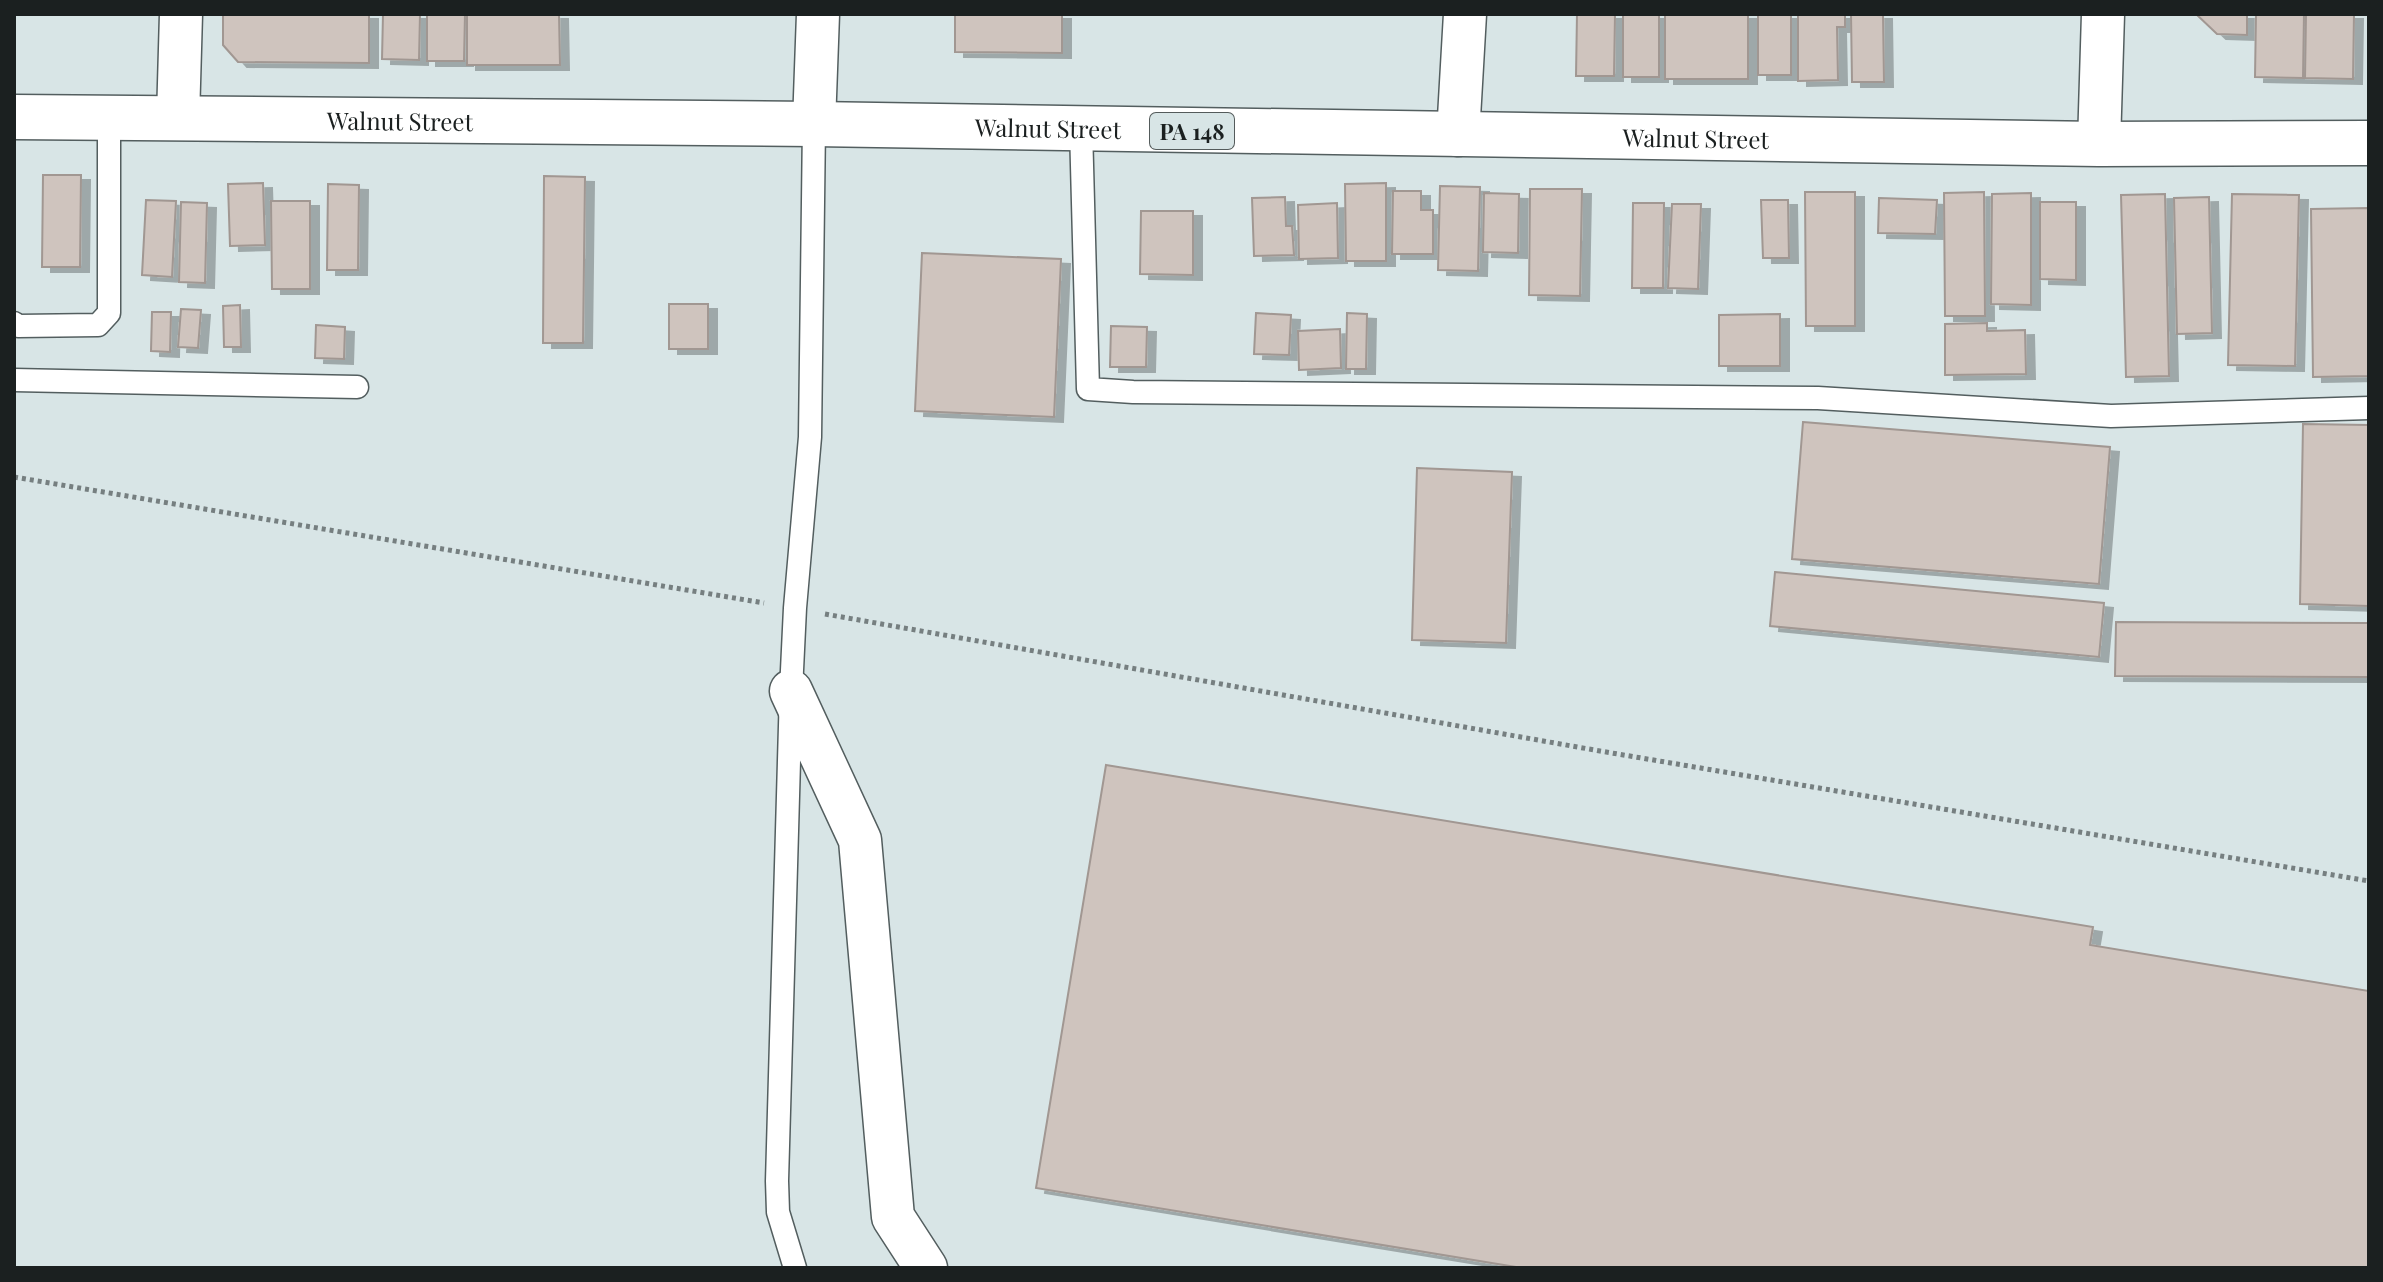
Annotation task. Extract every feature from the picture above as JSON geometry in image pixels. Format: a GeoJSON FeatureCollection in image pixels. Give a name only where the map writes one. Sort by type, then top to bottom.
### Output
{"type":"FeatureCollection","features":[{"type":"Feature","properties":{"kind":"main road","name":"Walnut Street"},"geometry":{"type":"LineString","coordinates":[[14,117],[814,124],[2099,144],[2369,143]]}},
{"type":"Feature","properties":{"kind":"street"},"geometry":{"type":"LineString","coordinates":[[178,118],[181,14]]}},
{"type":"Feature","properties":{"kind":"street"},"geometry":{"type":"LineString","coordinates":[[814,124],[818,14]]}},
{"type":"Feature","properties":{"kind":"street"},"geometry":{"type":"LineString","coordinates":[[1458,135],[1465,14]]}},
{"type":"Feature","properties":{"kind":"street"},"geometry":{"type":"LineString","coordinates":[[2099,144],[2103,14]]}},
{"type":"Feature","properties":{"kind":"street"},"geometry":{"type":"LineString","coordinates":[[791,691],[860,840],[893,1217],[926,1268]]}},
{"type":"Feature","properties":{"kind":"lane"},"geometry":{"type":"LineString","coordinates":[[14,323],[18,326],[98,325],[109,313],[109,118]]}},
{"type":"Feature","properties":{"kind":"lane"},"geometry":{"type":"LineString","coordinates":[[795,1268],[778,1212],[777,1181],[791,691],[810,437],[814,124]]}},
{"type":"Feature","properties":{"kind":"lane"},"geometry":{"type":"LineString","coordinates":[[1081,128],[1088,389],[1438,397],[1818,398],[2111,416],[2369,408]]}},
{"type":"Feature","properties":{"kind":"lane"},"geometry":{"type":"LineString","coordinates":[[14,380],[357,387]]}},
{"type":"Feature","properties":{"kind":"path"},"geometry":{"type":"LineString","coordinates":[[14,477],[795,608],[1600,751],[2369,881]]}},
{"type":"Feature","properties":{"kind":"building"},"geometry":{"type":"Polygon","coordinates":[[[223,14],[369,14],[369,63],[238,62],[223,45],[223,14]]]}},
{"type":"Feature","properties":{"kind":"building"},"geometry":{"type":"Polygon","coordinates":[[[383,14],[420,14],[419,60],[382,59],[383,14]]]}},
{"type":"Feature","properties":{"kind":"building"},"geometry":{"type":"Polygon","coordinates":[[[427,14],[465,14],[464,61],[427,61],[427,14]]]}},
{"type":"Feature","properties":{"kind":"building"},"geometry":{"type":"Polygon","coordinates":[[[467,14],[559,14],[560,65],[467,65],[467,14]]]}},
{"type":"Feature","properties":{"kind":"building"},"geometry":{"type":"Polygon","coordinates":[[[955,14],[1062,14],[1062,53],[955,52],[955,14]]]}},
{"type":"Feature","properties":{"kind":"building"},"geometry":{"type":"Polygon","coordinates":[[[1577,14],[1615,14],[1614,76],[1576,76],[1577,14]]]}},
{"type":"Feature","properties":{"kind":"building"},"geometry":{"type":"Polygon","coordinates":[[[1623,14],[1659,14],[1659,77],[1623,77],[1623,14]]]}},
{"type":"Feature","properties":{"kind":"building"},"geometry":{"type":"Polygon","coordinates":[[[1665,14],[1748,14],[1748,79],[1665,79],[1665,14]]]}},
{"type":"Feature","properties":{"kind":"building"},"geometry":{"type":"Polygon","coordinates":[[[1758,14],[1791,14],[1791,75],[1758,75],[1758,14]]]}},
{"type":"Feature","properties":{"kind":"building"},"geometry":{"type":"Polygon","coordinates":[[[1798,14],[1845,14],[1845,27],[1837,27],[1838,80],[1798,81],[1798,14]]]}},
{"type":"Feature","properties":{"kind":"building"},"geometry":{"type":"Polygon","coordinates":[[[1851,14],[1883,14],[1884,82],[1852,82],[1851,14]]]}},
{"type":"Feature","properties":{"kind":"building"},"geometry":{"type":"Polygon","coordinates":[[[2196,14],[2247,14],[2247,35],[2217,34],[2196,14]]]}},
{"type":"Feature","properties":{"kind":"building"},"geometry":{"type":"Polygon","coordinates":[[[2256,14],[2304,14],[2303,78],[2255,77],[2256,14]]]}},
{"type":"Feature","properties":{"kind":"building"},"geometry":{"type":"Polygon","coordinates":[[[2306,14],[2354,14],[2353,79],[2305,78],[2306,14]]]}},
{"type":"Feature","properties":{"kind":"building"},"geometry":{"type":"Polygon","coordinates":[[[43,175],[81,175],[80,267],[42,267],[43,175]]]}},
{"type":"Feature","properties":{"kind":"building"},"geometry":{"type":"Polygon","coordinates":[[[544,176],[585,177],[583,343],[543,343],[544,176]]]}},
{"type":"Feature","properties":{"kind":"building"},"geometry":{"type":"Polygon","coordinates":[[[263,183],[265,245],[230,246],[228,184],[263,183]]]}},
{"type":"Feature","properties":{"kind":"building"},"geometry":{"type":"Polygon","coordinates":[[[1386,183],[1386,261],[1346,261],[1345,184],[1386,183]]]}},
{"type":"Feature","properties":{"kind":"building"},"geometry":{"type":"Polygon","coordinates":[[[328,184],[359,185],[358,270],[327,270],[328,184]]]}},
{"type":"Feature","properties":{"kind":"building"},"geometry":{"type":"Polygon","coordinates":[[[1440,186],[1480,187],[1478,271],[1438,270],[1440,186]]]}},
{"type":"Feature","properties":{"kind":"building"},"geometry":{"type":"Polygon","coordinates":[[[1530,189],[1582,189],[1580,296],[1529,295],[1530,189]]]}},
{"type":"Feature","properties":{"kind":"building"},"geometry":{"type":"Polygon","coordinates":[[[1393,191],[1421,191],[1421,210],[1433,210],[1433,254],[1392,254],[1393,191]]]}},
{"type":"Feature","properties":{"kind":"building"},"geometry":{"type":"Polygon","coordinates":[[[1805,192],[1855,192],[1855,326],[1806,326],[1805,192]]]}},
{"type":"Feature","properties":{"kind":"building"},"geometry":{"type":"Polygon","coordinates":[[[1984,192],[1985,316],[1945,316],[1944,193],[1984,192]]]}},
{"type":"Feature","properties":{"kind":"building"},"geometry":{"type":"Polygon","coordinates":[[[1484,193],[1519,194],[1518,253],[1483,252],[1484,193]]]}},
{"type":"Feature","properties":{"kind":"building"},"geometry":{"type":"Polygon","coordinates":[[[2031,193],[2031,305],[1991,304],[1992,194],[2031,193]]]}},
{"type":"Feature","properties":{"kind":"building"},"geometry":{"type":"Polygon","coordinates":[[[2165,194],[2169,376],[2126,377],[2121,195],[2165,194]]]}},
{"type":"Feature","properties":{"kind":"building"},"geometry":{"type":"Polygon","coordinates":[[[2232,194],[2299,195],[2295,366],[2228,365],[2232,194]]]}},
{"type":"Feature","properties":{"kind":"building"},"geometry":{"type":"Polygon","coordinates":[[[1285,197],[1286,226],[1292,226],[1294,255],[1254,256],[1252,198],[1285,197]]]}},
{"type":"Feature","properties":{"kind":"building"},"geometry":{"type":"Polygon","coordinates":[[[2209,197],[2212,333],[2177,334],[2174,198],[2209,197]]]}},
{"type":"Feature","properties":{"kind":"building"},"geometry":{"type":"Polygon","coordinates":[[[1879,198],[1937,200],[1935,234],[1878,233],[1879,198]]]}},
{"type":"Feature","properties":{"kind":"building"},"geometry":{"type":"Polygon","coordinates":[[[146,200],[176,201],[172,277],[142,275],[146,200]]]}},
{"type":"Feature","properties":{"kind":"building"},"geometry":{"type":"Polygon","coordinates":[[[1761,200],[1788,200],[1789,258],[1763,258],[1761,200]]]}},
{"type":"Feature","properties":{"kind":"building"},"geometry":{"type":"Polygon","coordinates":[[[271,201],[310,201],[310,289],[272,289],[271,201]]]}},
{"type":"Feature","properties":{"kind":"building"},"geometry":{"type":"Polygon","coordinates":[[[181,202],[207,203],[205,283],[179,282],[181,202]]]}},
{"type":"Feature","properties":{"kind":"building"},"geometry":{"type":"Polygon","coordinates":[[[2040,202],[2076,202],[2076,280],[2040,279],[2040,202]]]}},
{"type":"Feature","properties":{"kind":"building"},"geometry":{"type":"Polygon","coordinates":[[[1337,203],[1338,258],[1299,259],[1298,205],[1337,203]]]}},
{"type":"Feature","properties":{"kind":"building"},"geometry":{"type":"Polygon","coordinates":[[[1633,203],[1664,203],[1663,288],[1632,288],[1633,203]]]}},
{"type":"Feature","properties":{"kind":"building"},"geometry":{"type":"Polygon","coordinates":[[[1672,204],[1701,204],[1698,289],[1668,288],[1672,204]]]}},
{"type":"Feature","properties":{"kind":"building"},"geometry":{"type":"Polygon","coordinates":[[[2369,208],[2369,376],[2313,377],[2311,209],[2369,208]]]}},
{"type":"Feature","properties":{"kind":"building"},"geometry":{"type":"Polygon","coordinates":[[[1141,211],[1193,211],[1193,275],[1140,274],[1141,211]]]}},
{"type":"Feature","properties":{"kind":"building"},"geometry":{"type":"Polygon","coordinates":[[[922,253],[1061,259],[1054,417],[915,411],[922,253]]]}},
{"type":"Feature","properties":{"kind":"building"},"geometry":{"type":"Polygon","coordinates":[[[669,304],[708,304],[708,349],[669,349],[669,304]]]}},
{"type":"Feature","properties":{"kind":"building"},"geometry":{"type":"Polygon","coordinates":[[[240,305],[241,347],[224,347],[223,306],[240,305]]]}},
{"type":"Feature","properties":{"kind":"building"},"geometry":{"type":"Polygon","coordinates":[[[181,309],[201,310],[198,348],[178,347],[181,309]]]}},
{"type":"Feature","properties":{"kind":"building"},"geometry":{"type":"Polygon","coordinates":[[[152,312],[171,312],[170,352],[151,351],[152,312]]]}},
{"type":"Feature","properties":{"kind":"building"},"geometry":{"type":"Polygon","coordinates":[[[1256,313],[1291,315],[1289,355],[1254,354],[1256,313]]]}},
{"type":"Feature","properties":{"kind":"building"},"geometry":{"type":"Polygon","coordinates":[[[1347,313],[1367,314],[1366,369],[1346,369],[1347,313]]]}},
{"type":"Feature","properties":{"kind":"building"},"geometry":{"type":"Polygon","coordinates":[[[1780,314],[1780,366],[1719,366],[1719,315],[1780,314]]]}},
{"type":"Feature","properties":{"kind":"building"},"geometry":{"type":"Polygon","coordinates":[[[1987,323],[1987,331],[2025,330],[2026,374],[1945,375],[1945,324],[1987,323]]]}},
{"type":"Feature","properties":{"kind":"building"},"geometry":{"type":"Polygon","coordinates":[[[316,325],[345,327],[344,359],[315,358],[316,325]]]}},
{"type":"Feature","properties":{"kind":"building"},"geometry":{"type":"Polygon","coordinates":[[[1111,326],[1147,327],[1146,367],[1110,367],[1111,326]]]}},
{"type":"Feature","properties":{"kind":"building"},"geometry":{"type":"Polygon","coordinates":[[[1340,329],[1341,368],[1299,370],[1298,331],[1340,329]]]}},
{"type":"Feature","properties":{"kind":"building"},"geometry":{"type":"Polygon","coordinates":[[[1803,422],[2110,447],[2099,584],[1792,559],[1803,422]]]}},
{"type":"Feature","properties":{"kind":"building"},"geometry":{"type":"Polygon","coordinates":[[[2303,424],[2369,425],[2369,606],[2300,604],[2303,424]]]}},
{"type":"Feature","properties":{"kind":"building"},"geometry":{"type":"Polygon","coordinates":[[[1417,468],[1512,472],[1506,643],[1412,640],[1417,468]]]}},
{"type":"Feature","properties":{"kind":"building"},"geometry":{"type":"Polygon","coordinates":[[[1775,572],[2104,603],[2099,657],[1770,626],[1775,572]]]}},
{"type":"Feature","properties":{"kind":"building"},"geometry":{"type":"Polygon","coordinates":[[[2116,622],[2369,623],[2369,677],[2115,676],[2116,622]]]}},
{"type":"Feature","properties":{"kind":"building"},"geometry":{"type":"Polygon","coordinates":[[[1106,765],[2093,927],[2090,945],[2369,991],[2369,1268],[1522,1268],[1036,1188],[1106,765]]]}}]}
